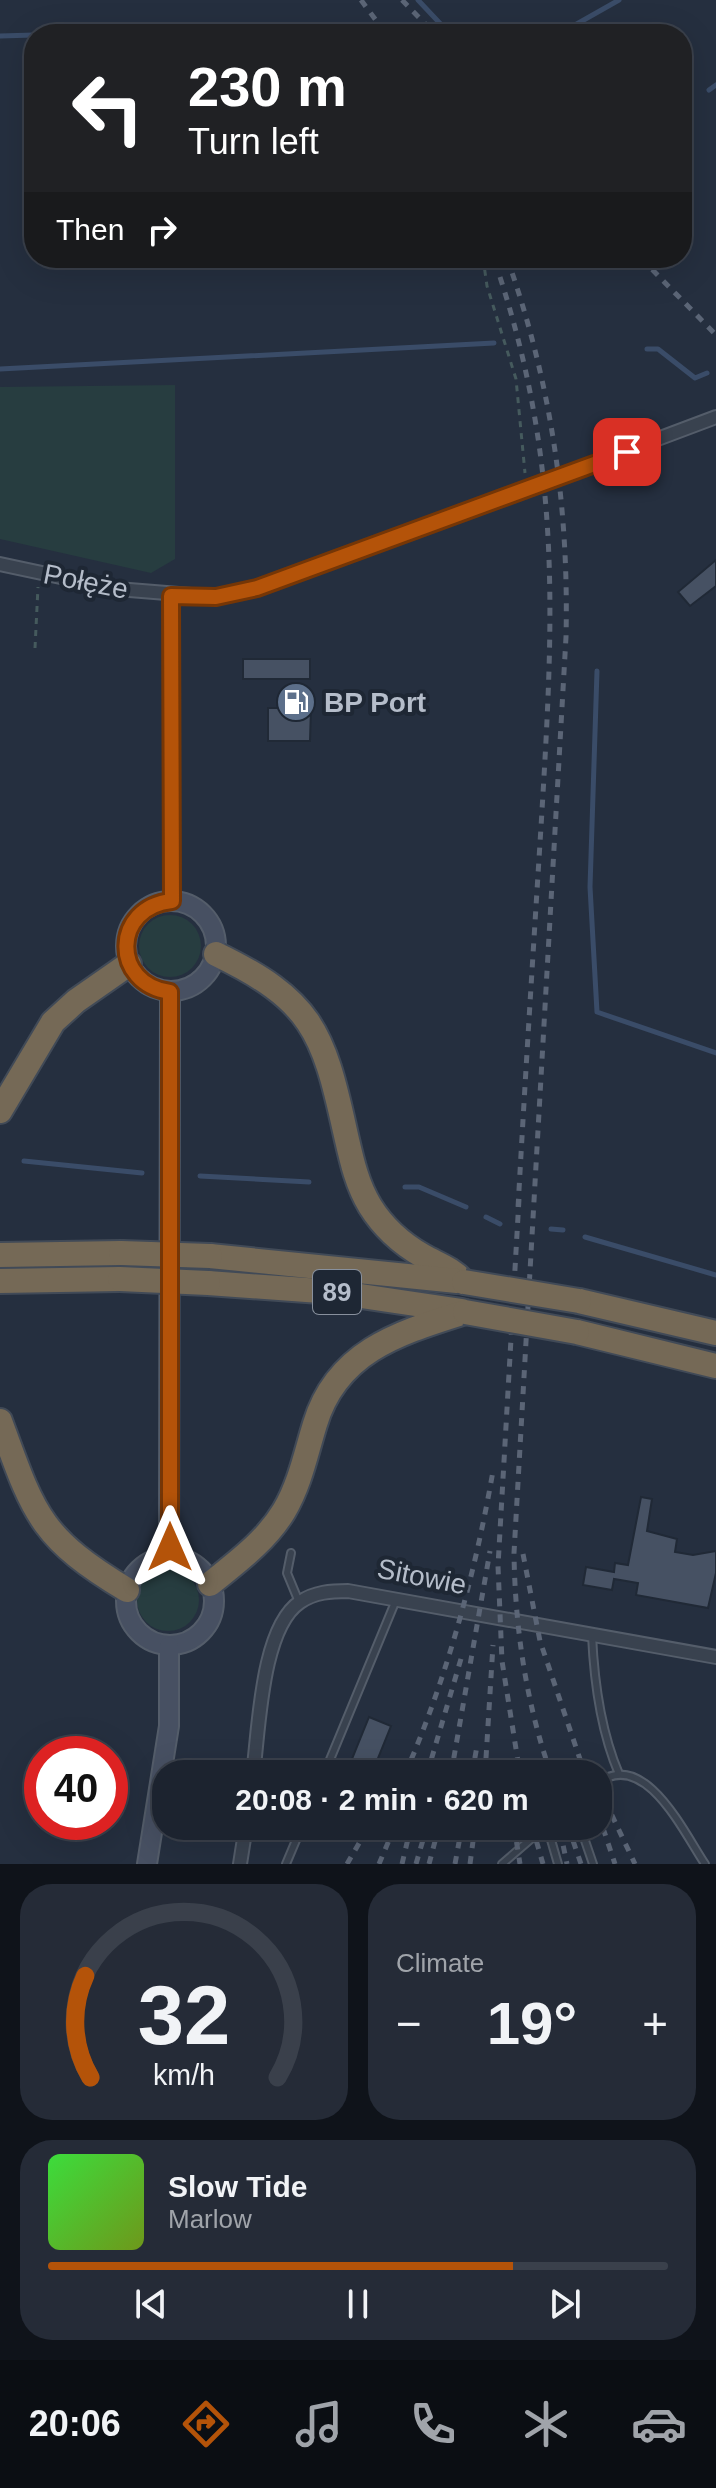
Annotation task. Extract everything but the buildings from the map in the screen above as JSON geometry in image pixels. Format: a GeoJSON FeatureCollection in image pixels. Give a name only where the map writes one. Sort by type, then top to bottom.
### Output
{"type":"FeatureCollection","features":[{"type":"Feature","properties":{"kind":"highway"},"geometry":{"type":"LineString","coordinates":[[216,954],[273,985],[304,1013],[316,1031],[334,1076],[353,1166],[371,1207],[386,1228],[406,1245],[453,1270],[464,1282]]}},
{"type":"Feature","properties":{"kind":"highway"},"geometry":{"type":"LineString","coordinates":[[0,1111],[53,1022],[76,1001],[129,964]]}},
{"type":"Feature","properties":{"kind":"highway","name":"89"},"geometry":{"type":"LineString","coordinates":[[0,1255],[121,1253],[210,1256],[464,1282],[579,1301],[716,1333]]}},
{"type":"Feature","properties":{"kind":"highway","name":"89"},"geometry":{"type":"LineString","coordinates":[[0,1281],[120,1279],[334,1292],[577,1332],[716,1366]]}},
{"type":"Feature","properties":{"kind":"highway"},"geometry":{"type":"LineString","coordinates":[[210,1584],[264,1538],[285,1511],[300,1476],[320,1407],[341,1373],[387,1339],[465,1312]]}},
{"type":"Feature","properties":{"kind":"highway"},"geometry":{"type":"LineString","coordinates":[[0,1421],[29,1499],[42,1522],[70,1553],[127,1590]]}},
{"type":"Feature","properties":{"kind":"street","name":"Połęże"},"geometry":{"type":"LineString","coordinates":[[0,564],[117,589],[171,596],[216,597],[257,588],[716,417]]}},
{"type":"Feature","properties":{"kind":"street"},"geometry":{"type":"LineString","coordinates":[[171,596],[172,901]]}},
{"type":"Feature","properties":{"kind":"street"},"geometry":{"type":"LineString","coordinates":[[172,901],[193,907],[209,922],[214,932],[216,954],[200,981],[170,992],[150,986],[129,964],[126,944],[131,925],[153,905],[172,901]]}},
{"type":"Feature","properties":{"kind":"street"},"geometry":{"type":"LineString","coordinates":[[169,1557],[170,992]]}},
{"type":"Feature","properties":{"kind":"street"},"geometry":{"type":"LineString","coordinates":[[169,1557],[198,1568],[210,1584],[214,1598],[206,1626],[184,1643],[169,1646],[147,1640],[131,1624],[125,1602],[127,1590],[138,1570],[147,1563],[169,1557]]}},
{"type":"Feature","properties":{"kind":"street","name":"Sitowie"},"geometry":{"type":"LineString","coordinates":[[299,1602],[325,1591],[348,1591],[716,1657]]}},
{"type":"Feature","properties":{"kind":"street"},"geometry":{"type":"LineString","coordinates":[[255,1760],[274,1641],[283,1620],[299,1602]]}},
{"type":"Feature","properties":{"kind":"street"},"geometry":{"type":"LineString","coordinates":[[147,1864],[169,1726],[169,1646]]}},
{"type":"Feature","properties":{"kind":"street"},"geometry":{"type":"LineString","coordinates":[[240,1864],[244,1840]]}},
{"type":"Feature","properties":{"kind":"lane"},"geometry":{"type":"LineString","coordinates":[[291,1553],[287,1573],[299,1602]]}},
{"type":"Feature","properties":{"kind":"lane"},"geometry":{"type":"LineString","coordinates":[[330,1760],[396,1600]]}},
{"type":"Feature","properties":{"kind":"lane"},"geometry":{"type":"LineString","coordinates":[[592,1635],[593,1662],[611,1755],[619,1774]]}},
{"type":"Feature","properties":{"kind":"lane"},"geometry":{"type":"LineString","coordinates":[[612,1777],[633,1775],[655,1790],[705,1864]]}},
{"type":"Feature","properties":{"kind":"lane"},"geometry":{"type":"LineString","coordinates":[[286,1864],[296,1840]]}},
{"type":"Feature","properties":{"kind":"lane"},"geometry":{"type":"LineString","coordinates":[[502,1864],[530,1840]]}},
{"type":"Feature","properties":{"kind":"lane"},"geometry":{"type":"LineString","coordinates":[[551,1840],[558,1864]]}},
{"type":"Feature","properties":{"kind":"lane"},"geometry":{"type":"LineString","coordinates":[[585,1840],[593,1864]]}},
{"type":"Feature","properties":{"kind":"path"},"geometry":{"type":"LineString","coordinates":[[484,268],[487,286],[516,379],[527,489]]}},
{"type":"Feature","properties":{"kind":"path"},"geometry":{"type":"LineString","coordinates":[[35,648],[39,571]]}},
{"type":"Feature","properties":{"kind":"green space"},"geometry":{"type":"Polygon","coordinates":[[[175,385],[175,559],[151,573],[0,539],[0,387],[175,385]]]}},
{"type":"Feature","properties":{"kind":"green space"},"geometry":{"type":"Polygon","coordinates":[[[170,915],[192,924],[201,946],[192,968],[170,977],[148,968],[139,946],[148,924],[170,915]]]}},
{"type":"Feature","properties":{"kind":"green space"},"geometry":{"type":"Polygon","coordinates":[[[162,1569],[174,1569],[190,1578],[197,1588],[197,1612],[190,1622],[174,1631],[162,1631],[142,1617],[137,1606],[137,1594],[151,1574],[162,1569]]]}},
{"type":"Feature","properties":{"kind":"waterway"},"geometry":{"type":"LineString","coordinates":[[418,0],[441,24]]}},
{"type":"Feature","properties":{"kind":"waterway"},"geometry":{"type":"LineString","coordinates":[[577,24],[619,0]]}},
{"type":"Feature","properties":{"kind":"waterway"},"geometry":{"type":"LineString","coordinates":[[0,36],[24,35]]}},
{"type":"Feature","properties":{"kind":"waterway"},"geometry":{"type":"LineString","coordinates":[[709,90],[716,85]]}},
{"type":"Feature","properties":{"kind":"waterway"},"geometry":{"type":"LineString","coordinates":[[0,369],[494,343]]}},
{"type":"Feature","properties":{"kind":"waterway"},"geometry":{"type":"LineString","coordinates":[[647,349],[658,349],[695,378],[707,373]]}},
{"type":"Feature","properties":{"kind":"waterway"},"geometry":{"type":"LineString","coordinates":[[597,671],[590,887],[597,1012],[716,1053]]}},
{"type":"Feature","properties":{"kind":"waterway"},"geometry":{"type":"LineString","coordinates":[[24,1161],[142,1173]]}},
{"type":"Feature","properties":{"kind":"waterway"},"geometry":{"type":"LineString","coordinates":[[200,1176],[309,1182]]}},
{"type":"Feature","properties":{"kind":"waterway"},"geometry":{"type":"LineString","coordinates":[[405,1187],[419,1187],[466,1207]]}},
{"type":"Feature","properties":{"kind":"waterway"},"geometry":{"type":"LineString","coordinates":[[486,1217],[500,1224]]}},
{"type":"Feature","properties":{"kind":"waterway"},"geometry":{"type":"LineString","coordinates":[[551,1229],[563,1230]]}},
{"type":"Feature","properties":{"kind":"waterway"},"geometry":{"type":"LineString","coordinates":[[585,1237],[716,1275]]}},
{"type":"Feature","properties":{"kind":"railway"},"geometry":{"type":"LineString","coordinates":[[361,0],[379,24]]}},
{"type":"Feature","properties":{"kind":"railway"},"geometry":{"type":"LineString","coordinates":[[402,0],[425,24]]}},
{"type":"Feature","properties":{"kind":"railway"},"geometry":{"type":"LineString","coordinates":[[510,268],[546,398],[560,492],[566,588],[566,637],[514,1553],[524,1665],[546,1760]]}},
{"type":"Feature","properties":{"kind":"railway"},"geometry":{"type":"LineString","coordinates":[[651,268],[716,335]]}},
{"type":"Feature","properties":{"kind":"railway"},"geometry":{"type":"LineString","coordinates":[[500,277],[535,417],[549,550],[549,684],[518,1208]]}},
{"type":"Feature","properties":{"kind":"railway"},"geometry":{"type":"LineString","coordinates":[[518,1760],[502,1661],[498,1566],[519,1199]]}},
{"type":"Feature","properties":{"kind":"railway"},"geometry":{"type":"LineString","coordinates":[[411,1760],[434,1701],[458,1625],[478,1548],[493,1471]]}},
{"type":"Feature","properties":{"kind":"railway"},"geometry":{"type":"LineString","coordinates":[[453,1760],[490,1551]]}},
{"type":"Feature","properties":{"kind":"railway"},"geometry":{"type":"LineString","coordinates":[[523,1554],[540,1641],[580,1760]]}},
{"type":"Feature","properties":{"kind":"railway"},"geometry":{"type":"LineString","coordinates":[[486,1760],[493,1645]]}},
{"type":"Feature","properties":{"kind":"railway"},"geometry":{"type":"LineString","coordinates":[[431,1760],[463,1652]]}},
{"type":"Feature","properties":{"kind":"railway"},"geometry":{"type":"LineString","coordinates":[[474,1760],[477,1746]]}},
{"type":"Feature","properties":{"kind":"railway"},"geometry":{"type":"LineString","coordinates":[[612,1816],[635,1864]]}},
{"type":"Feature","properties":{"kind":"railway"},"geometry":{"type":"LineString","coordinates":[[347,1864],[361,1840]]}},
{"type":"Feature","properties":{"kind":"railway"},"geometry":{"type":"LineString","coordinates":[[379,1864],[389,1840]]}},
{"type":"Feature","properties":{"kind":"railway"},"geometry":{"type":"LineString","coordinates":[[402,1864],[408,1840]]}},
{"type":"Feature","properties":{"kind":"railway"},"geometry":{"type":"LineString","coordinates":[[416,1864],[423,1840]]}},
{"type":"Feature","properties":{"kind":"railway"},"geometry":{"type":"LineString","coordinates":[[429,1864],[435,1840]]}},
{"type":"Feature","properties":{"kind":"railway"},"geometry":{"type":"LineString","coordinates":[[455,1864],[459,1840]]}},
{"type":"Feature","properties":{"kind":"railway"},"geometry":{"type":"LineString","coordinates":[[470,1864],[473,1840]]}},
{"type":"Feature","properties":{"kind":"railway"},"geometry":{"type":"LineString","coordinates":[[516,1840],[520,1864]]}},
{"type":"Feature","properties":{"kind":"railway"},"geometry":{"type":"LineString","coordinates":[[536,1840],[543,1864]]}},
{"type":"Feature","properties":{"kind":"railway"},"geometry":{"type":"LineString","coordinates":[[562,1840],[567,1864]]}},
{"type":"Feature","properties":{"kind":"railway"},"geometry":{"type":"LineString","coordinates":[[573,1840],[581,1864]]}},
{"type":"Feature","properties":{"kind":"railway"},"geometry":{"type":"LineString","coordinates":[[607,1840],[615,1864]]}},
{"type":"Feature","properties":{"kind":"place","name":"BP Port"},"geometry":{"type":"Point","coordinates":[296,702]}},
{"type":"Feature","properties":{"kind":"route"},"geometry":{"type":"LineString","coordinates":[[170,1547],[170,992],[150,986],[134,973],[129,964],[126,944],[131,925],[144,910],[172,901],[171,596],[216,597],[257,588],[627,452]]}}]}
